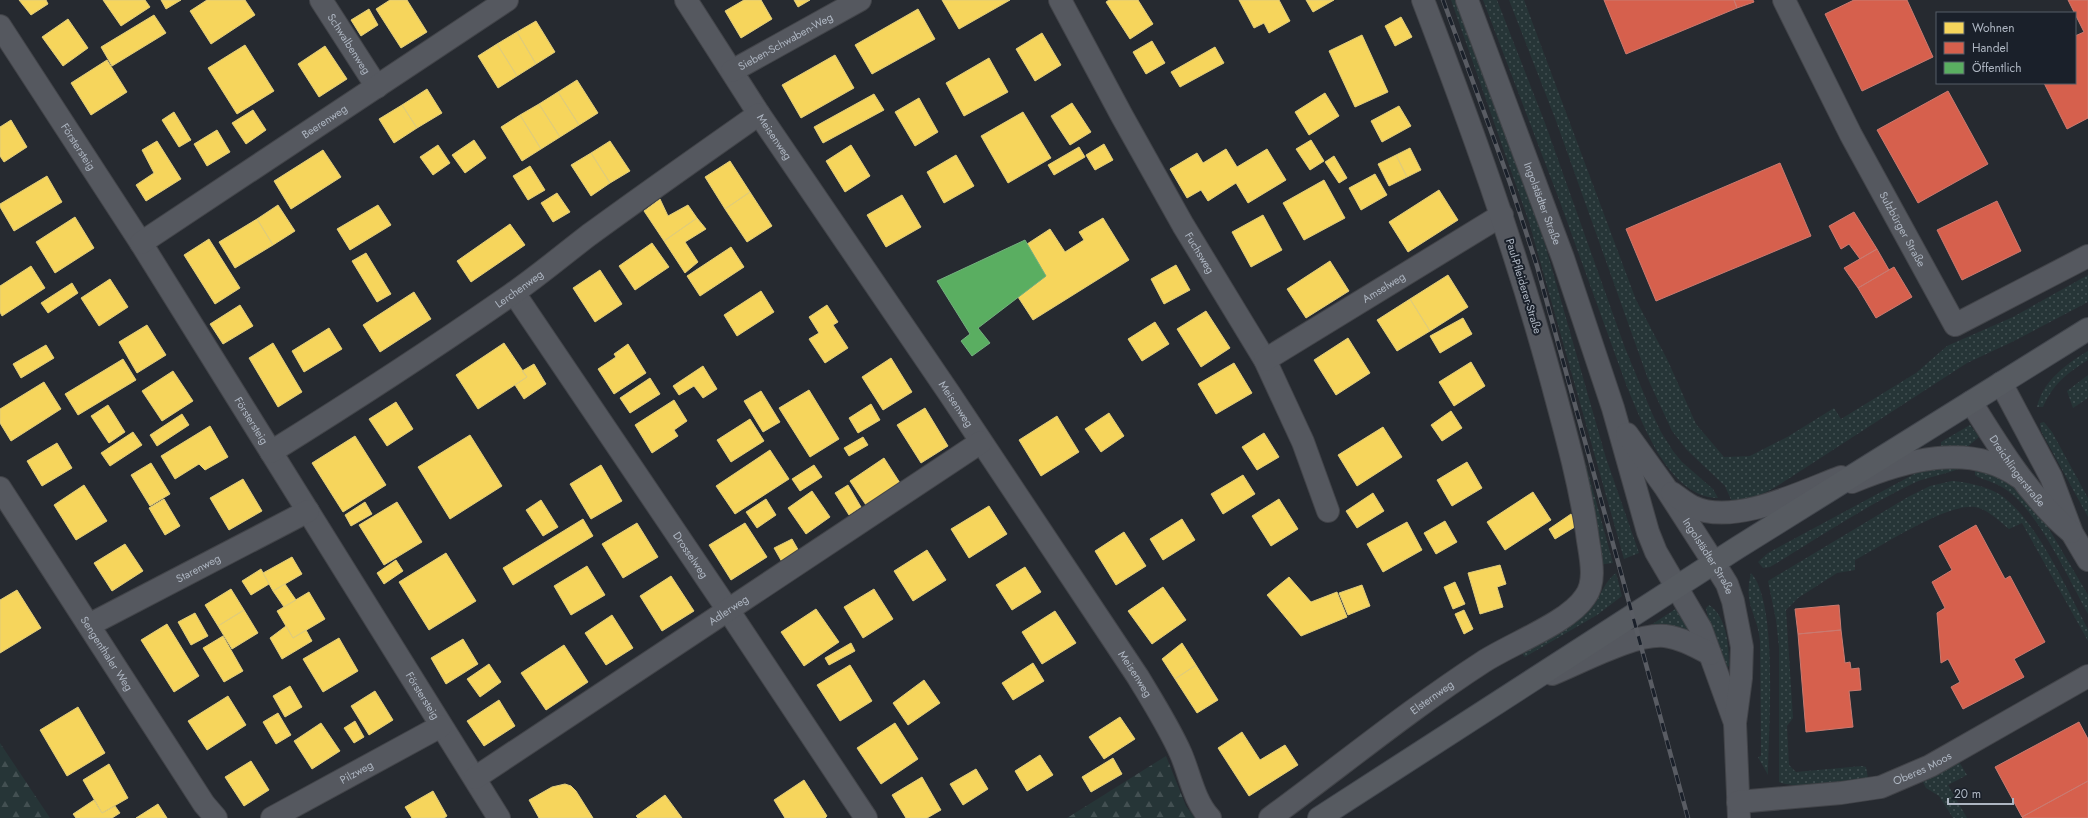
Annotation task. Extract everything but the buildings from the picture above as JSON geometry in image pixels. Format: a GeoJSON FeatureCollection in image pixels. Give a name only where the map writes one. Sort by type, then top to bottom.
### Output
{"type":"FeatureCollection","features":[{"type":"Feature","properties":{"kind":"main road"},"geometry":{"type":"LineString","coordinates":[[1319,818],[1534,681],[1677,586],[2088,329]]}},
{"type":"Feature","properties":{"kind":"street","name":"Schwalbenweg"},"geometry":{"type":"LineString","coordinates":[[321,0],[377,87]]}},
{"type":"Feature","properties":{"kind":"street","name":"Beerenweg"},"geometry":{"type":"LineString","coordinates":[[141,242],[507,0]]}},
{"type":"Feature","properties":{"kind":"street","name":"Meisenweg"},"geometry":{"type":"LineString","coordinates":[[686,0],[759,114],[1138,677],[1164,720],[1181,754],[1199,802],[1210,818]]}},
{"type":"Feature","properties":{"kind":"street","name":"Sieben-Schwaben-Weg"},"geometry":{"type":"LineString","coordinates":[[732,71],[860,0]]}},
{"type":"Feature","properties":{"kind":"street","name":"Fuchsweg"},"geometry":{"type":"LineString","coordinates":[[1060,0],[1118,110],[1183,225],[1265,360],[1303,442],[1328,511]]}},
{"type":"Feature","properties":{"kind":"street","name":"Paul-Pfleiderer-Straße"},"geometry":{"type":"LineString","coordinates":[[1423,0],[1467,115],[1502,215],[1534,317],[1573,458],[1584,512],[1592,580]]}},
{"type":"Feature","properties":{"kind":"street","name":"Ingolstädter Straße"},"geometry":{"type":"LineString","coordinates":[[1467,0],[1562,258],[1613,408],[1648,532],[1656,552],[1701,629],[1735,723]]}},
{"type":"Feature","properties":{"kind":"street","name":"Sulzbürger Straße"},"geometry":{"type":"LineString","coordinates":[[1784,0],[1851,134],[1955,325],[2088,256]]}},
{"type":"Feature","properties":{"kind":"street","name":"Förstersteig"},"geometry":{"type":"LineString","coordinates":[[0,26],[141,242],[499,818]]}},
{"type":"Feature","properties":{"kind":"street","name":"Lerchenweg"},"geometry":{"type":"LineString","coordinates":[[271,452],[353,401],[514,293],[590,235],[759,114]]}},
{"type":"Feature","properties":{"kind":"street","name":"Amselweg"},"geometry":{"type":"LineString","coordinates":[[1265,360],[1502,215]]}},
{"type":"Feature","properties":{"kind":"street","name":"Drosselweg"},"geometry":{"type":"LineString","coordinates":[[514,293],[728,610],[866,818]]}},
{"type":"Feature","properties":{"kind":"street","name":"Dreichlingerstraße"},"geometry":{"type":"LineString","coordinates":[[2001,383],[2051,477],[2072,532],[2088,560]]}},
{"type":"Feature","properties":{"kind":"street","name":"Dreichlingerstraße"},"geometry":{"type":"LineString","coordinates":[[1970,402],[2019,477],[2052,515],[2072,532]]}},
{"type":"Feature","properties":{"kind":"street","name":"Ingolstädter Straße"},"geometry":{"type":"LineString","coordinates":[[1613,408],[1638,451],[1665,487],[1714,563],[1727,584],[1733,601],[1742,647],[1741,678],[1735,723],[1738,810]]}},
{"type":"Feature","properties":{"kind":"street","name":"Adlerweg"},"geometry":{"type":"LineString","coordinates":[[475,778],[981,442]]}},
{"type":"Feature","properties":{"kind":"street"},"geometry":{"type":"LineString","coordinates":[[1826,492],[1889,469],[1916,461],[1947,457],[1973,458],[1992,463],[2019,477]]}},
{"type":"Feature","properties":{"kind":"street"},"geometry":{"type":"LineString","coordinates":[[1665,487],[1686,503],[1697,509],[1722,512],[1742,512],[1862,470]]}},
{"type":"Feature","properties":{"kind":"street","name":"Sengenthaler Weg"},"geometry":{"type":"LineString","coordinates":[[0,488],[204,804],[216,818]]}},
{"type":"Feature","properties":{"kind":"street","name":"Starenweg"},"geometry":{"type":"LineString","coordinates":[[89,625],[308,511]]}},
{"type":"Feature","properties":{"kind":"street","name":"Elsternweg"},"geometry":{"type":"LineString","coordinates":[[1270,818],[1456,680],[1509,646],[1562,617],[1585,598],[1592,580]]}},
{"type":"Feature","properties":{"kind":"street"},"geometry":{"type":"LineString","coordinates":[[1534,681],[1629,642],[1654,636],[1678,639],[1697,646],[1710,654]]}},
{"type":"Feature","properties":{"kind":"street","name":"Oberes Moos"},"geometry":{"type":"LineString","coordinates":[[1738,810],[1881,787],[1930,766],[2088,676]]}},
{"type":"Feature","properties":{"kind":"street","name":"Pilzweg"},"geometry":{"type":"LineString","coordinates":[[272,818],[441,726]]}},
{"type":"Feature","properties":{"kind":"green space"},"geometry":{"type":"Polygon","coordinates":[[[1451,0],[1456,0],[1538,220],[1606,458],[1639,553],[1624,559],[1529,222],[1451,0]]]}},
{"type":"Feature","properties":{"kind":"green space"},"geometry":{"type":"Polygon","coordinates":[[[1483,0],[1497,0],[1545,123],[1625,348],[1651,411],[1661,432],[1673,451],[1682,462],[1713,489],[1718,498],[1701,494],[1685,485],[1672,472],[1660,456],[1641,420],[1627,387],[1560,202],[1483,0]]]}},
{"type":"Feature","properties":{"kind":"green space"},"geometry":{"type":"Polygon","coordinates":[[[1509,0],[1524,0],[1636,300],[1667,359],[1696,424],[1724,457],[1750,456],[1789,436],[1834,408],[1841,419],[1916,373],[1947,346],[2013,317],[2088,275],[2088,302],[2014,341],[1967,363],[1774,488],[1756,497],[1732,502],[1725,486],[1687,450],[1672,431],[1648,379],[1555,118],[1509,0]]]}},
{"type":"Feature","properties":{"kind":"green space"},"geometry":{"type":"Polygon","coordinates":[[[2088,351],[2088,360],[2073,370],[2056,385],[2043,407],[2037,407],[2044,389],[2056,374],[2088,351]]]}},
{"type":"Feature","properties":{"kind":"green space"},"geometry":{"type":"Polygon","coordinates":[[[2088,375],[2088,398],[2073,408],[2067,391],[2088,375]]]}},
{"type":"Feature","properties":{"kind":"green space"},"geometry":{"type":"Polygon","coordinates":[[[2044,422],[2052,432],[2088,498],[2088,517],[2041,431],[2040,423],[2044,422]]]}},
{"type":"Feature","properties":{"kind":"green space"},"geometry":{"type":"Polygon","coordinates":[[[1970,425],[1979,437],[1966,448],[1941,446],[1941,442],[1970,425]]]}},
{"type":"Feature","properties":{"kind":"green space"},"geometry":{"type":"Polygon","coordinates":[[[1585,461],[1613,563],[1597,565],[1585,461]]]}},
{"type":"Feature","properties":{"kind":"green space"},"geometry":{"type":"Polygon","coordinates":[[[1961,467],[1959,469],[1916,482],[1897,491],[1770,567],[1763,568],[1758,562],[1768,553],[1918,472],[1930,468],[1961,467]]]}},
{"type":"Feature","properties":{"kind":"green space"},"geometry":{"type":"Polygon","coordinates":[[[1975,468],[2014,484],[2039,512],[2088,595],[2088,614],[2053,548],[2032,516],[2008,491],[1975,475],[1975,468]]]}},
{"type":"Feature","properties":{"kind":"green space"},"geometry":{"type":"Polygon","coordinates":[[[1952,481],[1976,485],[1994,491],[2013,505],[2026,520],[2050,556],[2088,629],[2088,641],[2022,523],[2009,529],[1985,510],[1975,507],[1963,508],[1932,518],[1855,560],[1855,570],[1837,573],[1798,598],[1786,610],[1793,718],[1787,726],[1789,765],[1796,772],[1862,766],[1866,767],[1868,778],[1810,785],[1787,784],[1779,782],[1779,647],[1776,620],[1768,581],[1908,497],[1930,486],[1952,481]]]}},
{"type":"Feature","properties":{"kind":"green space"},"geometry":{"type":"Polygon","coordinates":[[[1616,573],[1622,596],[1597,615],[1525,657],[1518,649],[1563,629],[1587,613],[1595,604],[1607,582],[1616,573]]]}},
{"type":"Feature","properties":{"kind":"green space"},"geometry":{"type":"Polygon","coordinates":[[[1751,573],[1760,589],[1769,639],[1770,700],[1768,775],[1758,757],[1761,756],[1760,641],[1750,601],[1749,584],[1751,573]]]}},
{"type":"Feature","properties":{"kind":"green space"},"geometry":{"type":"Polygon","coordinates":[[[1709,605],[1720,616],[1726,632],[1729,666],[1726,667],[1709,622],[1706,608],[1709,605]]]}},
{"type":"Feature","properties":{"kind":"green space"},"geometry":{"type":"Polygon","coordinates":[[[1677,608],[1692,631],[1651,625],[1677,608]]]}},
{"type":"Feature","properties":{"kind":"green space"},"geometry":{"type":"Polygon","coordinates":[[[0,743],[50,818],[0,818],[0,743]]]}},
{"type":"Feature","properties":{"kind":"green space"},"geometry":{"type":"Polygon","coordinates":[[[1166,756],[1186,806],[1195,818],[1067,818],[1166,756]]]}},
{"type":"Feature","properties":{"kind":"green space"},"geometry":{"type":"Polygon","coordinates":[[[1958,760],[1967,775],[1948,785],[1967,818],[1953,818],[1939,796],[1926,788],[1923,782],[1926,777],[1958,760]]]}},
{"type":"Feature","properties":{"kind":"railway"},"geometry":{"type":"LineString","coordinates":[[1443,0],[1510,183],[1537,266],[1688,818]]}}]}
